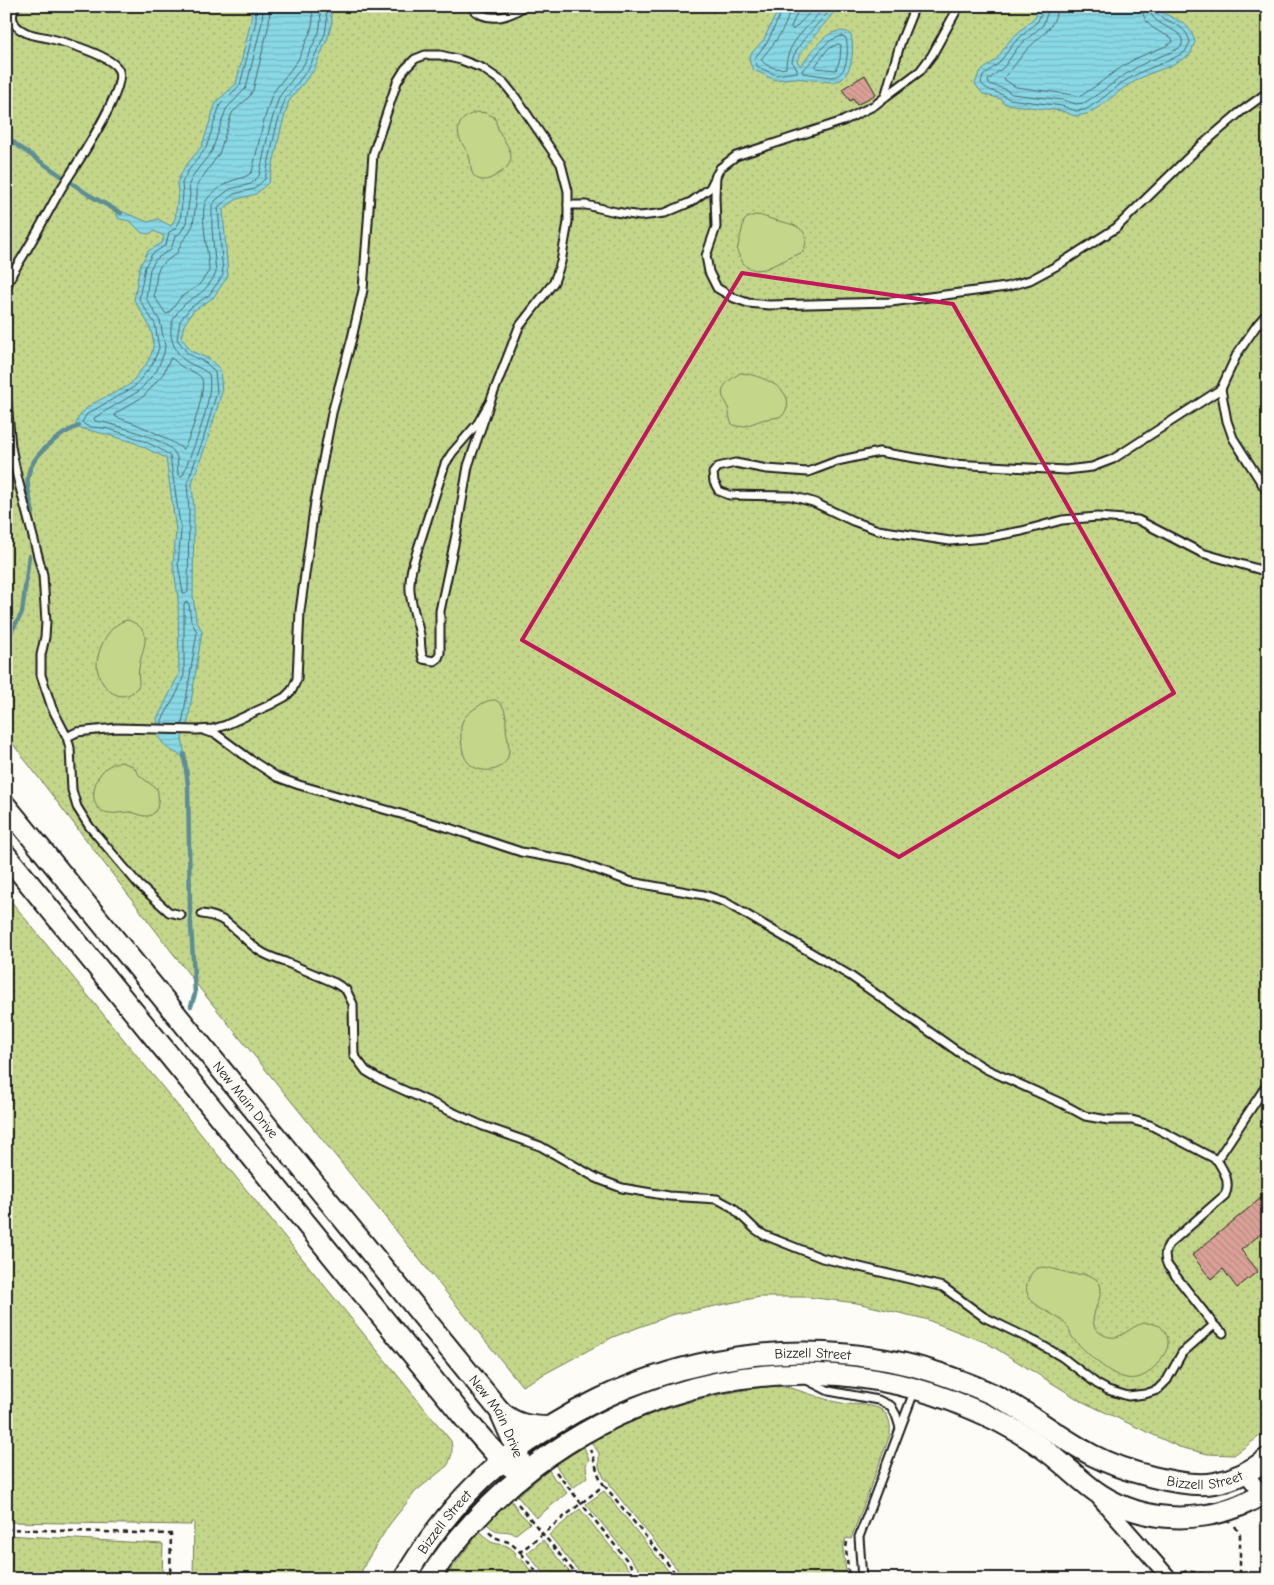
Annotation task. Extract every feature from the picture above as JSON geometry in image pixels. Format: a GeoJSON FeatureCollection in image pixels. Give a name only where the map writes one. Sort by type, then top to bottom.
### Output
{"type":"FeatureCollection","features":[{"type":"Feature","properties":{"kind":"street","name":"New Main Drive"},"geometry":{"type":"LineString","coordinates":[[6,806],[500,1411],[509,1456]]}},
{"type":"Feature","properties":{"kind":"street","name":"New Main Drive"},"geometry":{"type":"LineString","coordinates":[[6,854],[466,1420],[509,1456],[523,1474]]}},
{"type":"Feature","properties":{"kind":"street"},"geometry":{"type":"LineString","coordinates":[[23,875],[46,854]]}},
{"type":"Feature","properties":{"kind":"street"},"geometry":{"type":"LineString","coordinates":[[260,1166],[283,1146]]}},
{"type":"Feature","properties":{"kind":"street","name":"Bizzell Street"},"geometry":{"type":"LineString","coordinates":[[404,1579],[435,1532],[473,1488],[509,1456],[550,1427],[593,1402],[640,1381],[678,1369],[733,1358],[776,1353],[830,1353],[880,1359],[921,1369],[967,1383],[987,1392],[1032,1417],[1090,1455],[1127,1470],[1156,1477],[1198,1484],[1215,1483],[1246,1474],[1268,1458]]}},
{"type":"Feature","properties":{"kind":"street"},"geometry":{"type":"LineString","coordinates":[[915,1388],[921,1369]]}},
{"type":"Feature","properties":{"kind":"street","name":"Bizzell Street"},"geometry":{"type":"LineString","coordinates":[[429,1579],[475,1519],[523,1474],[581,1434],[606,1420],[677,1392],[716,1382],[771,1374],[818,1374],[867,1379],[915,1388],[971,1408],[1017,1432],[1052,1455],[1092,1490],[1106,1499],[1148,1514],[1177,1517],[1216,1514],[1266,1495]]}},
{"type":"Feature","properties":{"kind":"street"},"geometry":{"type":"LineString","coordinates":[[500,1411],[508,1418],[521,1424],[550,1427]]}},
{"type":"Feature","properties":{"kind":"street"},"geometry":{"type":"LineString","coordinates":[[466,1420],[479,1455],[478,1472],[473,1488]]}},
{"type":"Feature","properties":{"kind":"street"},"geometry":{"type":"LineString","coordinates":[[1246,1474],[1266,1495]]}},
{"type":"Feature","properties":{"kind":"street"},"geometry":{"type":"LineString","coordinates":[[1092,1490],[1169,1578]]}},
{"type":"Feature","properties":{"kind":"lane"},"geometry":{"type":"LineString","coordinates":[[6,288],[13,272],[95,135],[120,80],[119,72],[114,63],[105,58],[68,44],[22,31],[12,20],[12,13],[16,6]]}},
{"type":"Feature","properties":{"kind":"lane"},"geometry":{"type":"LineString","coordinates":[[470,6],[481,16],[488,17],[502,17],[516,12],[524,6]]}},
{"type":"Feature","properties":{"kind":"lane"},"geometry":{"type":"LineString","coordinates":[[885,96],[901,41],[915,6]]}},
{"type":"Feature","properties":{"kind":"lane"},"geometry":{"type":"LineString","coordinates":[[568,205],[586,205],[640,216],[664,212],[691,202],[710,188],[720,168],[736,156],[843,121],[874,104],[920,71],[932,55],[959,6]]}},
{"type":"Feature","properties":{"kind":"lane"},"geometry":{"type":"LineString","coordinates":[[197,730],[226,725],[278,700],[292,690],[296,679],[302,588],[315,502],[332,413],[352,338],[365,278],[373,154],[396,82],[415,59],[425,55],[440,55],[461,60],[482,68],[504,82],[562,164],[568,191],[568,222],[561,262],[554,282],[520,327],[490,402],[468,466],[458,530],[440,611],[440,653],[434,661],[427,661],[423,659],[421,652],[420,636],[410,593],[410,579],[445,464],[478,423],[490,402]]}},
{"type":"Feature","properties":{"kind":"lane"},"geometry":{"type":"LineString","coordinates":[[716,175],[716,227],[706,256],[710,272],[718,288],[734,298],[748,303],[769,305],[891,302],[1006,287],[1030,280],[1051,269],[1116,228],[1195,151],[1239,113],[1268,92]]}},
{"type":"Feature","properties":{"kind":"lane"},"geometry":{"type":"LineString","coordinates":[[1268,312],[1237,354],[1221,389],[1112,459],[1092,466],[1066,470],[952,464],[879,452],[837,461],[808,472],[767,469],[735,463],[718,468],[714,472],[714,482],[720,490],[729,495],[791,496],[813,502],[853,521],[878,530],[950,542],[1022,531],[1062,520],[1097,517],[1138,520],[1202,553],[1268,572]]}},
{"type":"Feature","properties":{"kind":"lane"},"geometry":{"type":"LineString","coordinates":[[6,389],[11,448],[16,476],[43,575],[46,622],[41,655],[42,675],[52,708],[67,737],[70,748],[72,790],[77,807],[90,826],[139,885],[169,912],[181,915]]}},
{"type":"Feature","properties":{"kind":"lane"},"geometry":{"type":"LineString","coordinates":[[1221,389],[1226,421],[1233,438],[1268,493]]}},
{"type":"Feature","properties":{"kind":"lane"},"geometry":{"type":"LineString","coordinates":[[67,737],[77,732],[91,730],[144,728],[197,730],[216,734],[251,760],[277,776],[299,785],[443,826],[521,852],[573,861],[631,882],[704,895],[725,902],[849,975],[986,1069],[1062,1103],[1085,1116],[1108,1120],[1132,1120],[1150,1125],[1217,1160],[1227,1179],[1228,1187],[1225,1195],[1169,1244],[1164,1259],[1214,1325],[1223,1333]]}},
{"type":"Feature","properties":{"kind":"lane"},"geometry":{"type":"LineString","coordinates":[[202,914],[214,916],[230,925],[261,952],[336,983],[346,990],[353,1004],[354,1056],[366,1070],[381,1080],[483,1126],[540,1146],[598,1179],[622,1188],[670,1196],[717,1199],[732,1207],[755,1229],[822,1258],[943,1287],[984,1317],[1038,1343],[1062,1357],[1097,1384],[1108,1390],[1128,1396],[1157,1390],[1168,1380],[1182,1353],[1214,1325]]}},
{"type":"Feature","properties":{"kind":"lane"},"geometry":{"type":"LineString","coordinates":[[1217,1160],[1268,1083]]}},
{"type":"Feature","properties":{"kind":"lane"},"geometry":{"type":"LineString","coordinates":[[793,1374],[829,1391],[878,1400],[891,1406],[900,1428]]}},
{"type":"Feature","properties":{"kind":"lane"},"geometry":{"type":"LineString","coordinates":[[862,1579],[859,1537],[915,1388]]}},
{"type":"Feature","properties":{"kind":"path"},"geometry":{"type":"LineString","coordinates":[[591,1451],[596,1473],[604,1485],[680,1579]]}},
{"type":"Feature","properties":{"kind":"path"},"geometry":{"type":"LineString","coordinates":[[557,1474],[642,1579]]}},
{"type":"Feature","properties":{"kind":"path"},"geometry":{"type":"LineString","coordinates":[[520,1552],[604,1485]]}},
{"type":"Feature","properties":{"kind":"path"},"geometry":{"type":"LineString","coordinates":[[519,1504],[580,1579]]}},
{"type":"Feature","properties":{"kind":"path"},"geometry":{"type":"LineString","coordinates":[[1234,1524],[1240,1535],[1240,1579]]}},
{"type":"Feature","properties":{"kind":"path"},"geometry":{"type":"LineString","coordinates":[[6,1529],[171,1534],[170,1579]]}},
{"type":"Feature","properties":{"kind":"path"},"geometry":{"type":"LineString","coordinates":[[491,1534],[494,1537],[511,1542],[542,1579]]}},
{"type":"Feature","properties":{"kind":"path"},"geometry":{"type":"LineString","coordinates":[[1169,1578],[1187,1572],[1230,1579]]}},
{"type":"Feature","properties":{"kind":"path"},"geometry":{"type":"LineString","coordinates":[[1249,1579],[1268,1575]]}},
{"type":"Feature","properties":{"kind":"highlighted area"},"geometry":{"type":"Polygon","coordinates":[[[742,273],[953,304],[1174,693],[899,857],[522,640],[742,273]]]}},
{"type":"Feature","properties":{"kind":"green space"},"geometry":{"type":"Polygon","coordinates":[[[6,6],[1268,6],[1268,1430],[1234,1455],[1208,1454],[1179,1447],[1081,1401],[987,1343],[925,1319],[857,1303],[807,1297],[760,1297],[671,1315],[613,1337],[522,1386],[201,990],[6,735],[6,6]]]}},
{"type":"Feature","properties":{"kind":"green space"},"geometry":{"type":"Polygon","coordinates":[[[478,112],[494,117],[511,154],[510,163],[506,168],[493,177],[484,180],[477,179],[473,175],[469,156],[458,134],[459,125],[462,121],[473,113],[478,112]]]}},
{"type":"Feature","properties":{"kind":"green space"},"geometry":{"type":"Polygon","coordinates":[[[755,215],[788,223],[799,228],[806,237],[803,252],[765,269],[755,270],[747,267],[737,251],[744,221],[755,215]]]}},
{"type":"Feature","properties":{"kind":"green space"},"geometry":{"type":"Polygon","coordinates":[[[740,373],[767,380],[783,392],[787,399],[787,407],[782,416],[744,426],[732,424],[727,403],[723,397],[723,389],[727,382],[740,373]]]}},
{"type":"Feature","properties":{"kind":"green space"},"geometry":{"type":"Polygon","coordinates":[[[128,620],[137,624],[142,629],[145,634],[145,640],[139,670],[139,685],[133,692],[121,696],[109,691],[105,686],[98,672],[97,665],[104,640],[121,622],[128,620]]]}},
{"type":"Feature","properties":{"kind":"green space"},"geometry":{"type":"Polygon","coordinates":[[[495,700],[499,702],[505,711],[509,753],[505,763],[500,767],[482,770],[471,765],[464,756],[461,728],[464,718],[474,709],[486,702],[495,700]]]}},
{"type":"Feature","properties":{"kind":"green space"},"geometry":{"type":"Polygon","coordinates":[[[121,762],[133,766],[140,776],[157,789],[158,802],[156,810],[150,815],[145,816],[130,812],[104,812],[96,806],[94,790],[99,776],[109,766],[121,762]]]}},
{"type":"Feature","properties":{"kind":"green space"},"geometry":{"type":"Polygon","coordinates":[[[6,895],[451,1441],[452,1454],[447,1466],[416,1491],[389,1525],[366,1562],[358,1579],[193,1579],[194,1522],[191,1522],[191,1525],[6,1522],[6,895]]]}},
{"type":"Feature","properties":{"kind":"green space"},"geometry":{"type":"Polygon","coordinates":[[[1043,1267],[1073,1274],[1086,1274],[1098,1281],[1101,1287],[1093,1322],[1096,1329],[1102,1334],[1108,1337],[1118,1336],[1143,1323],[1160,1326],[1167,1337],[1168,1344],[1166,1352],[1155,1367],[1139,1378],[1130,1379],[1113,1373],[1094,1359],[1074,1340],[1068,1327],[1062,1321],[1039,1307],[1028,1295],[1026,1287],[1030,1276],[1034,1270],[1043,1267]]]}},
{"type":"Feature","properties":{"kind":"green space"},"geometry":{"type":"Polygon","coordinates":[[[772,1386],[791,1388],[828,1400],[874,1407],[885,1412],[888,1418],[890,1435],[851,1539],[846,1538],[843,1549],[847,1579],[685,1579],[610,1486],[608,1480],[605,1480],[599,1467],[599,1453],[591,1442],[656,1412],[702,1399],[772,1386]]]}},
{"type":"Feature","properties":{"kind":"green space"},"geometry":{"type":"Polygon","coordinates":[[[584,1447],[589,1459],[586,1465],[587,1477],[573,1488],[555,1465],[584,1447]]]}},
{"type":"Feature","properties":{"kind":"green space"},"geometry":{"type":"Polygon","coordinates":[[[549,1470],[567,1493],[536,1518],[517,1496],[549,1470]]]}},
{"type":"Feature","properties":{"kind":"green space"},"geometry":{"type":"Polygon","coordinates":[[[604,1491],[675,1579],[647,1579],[586,1504],[604,1491]]]}},
{"type":"Feature","properties":{"kind":"green space"},"geometry":{"type":"Polygon","coordinates":[[[511,1500],[530,1523],[516,1534],[491,1528],[487,1524],[511,1500]]]}},
{"type":"Feature","properties":{"kind":"green space"},"geometry":{"type":"Polygon","coordinates":[[[580,1509],[637,1579],[585,1579],[549,1535],[580,1509]]]}},
{"type":"Feature","properties":{"kind":"green space"},"geometry":{"type":"Polygon","coordinates":[[[480,1531],[491,1542],[506,1546],[516,1553],[515,1555],[518,1559],[521,1558],[537,1579],[444,1579],[480,1531]]]}},
{"type":"Feature","properties":{"kind":"green space"},"geometry":{"type":"Polygon","coordinates":[[[6,1535],[163,1544],[162,1579],[6,1579],[6,1535]]]}},
{"type":"Feature","properties":{"kind":"green space"},"geometry":{"type":"Polygon","coordinates":[[[543,1540],[575,1579],[548,1579],[527,1553],[543,1540]]]}},
{"type":"Feature","properties":{"kind":"water"},"geometry":{"type":"Polygon","coordinates":[[[252,6],[329,6],[332,20],[329,35],[314,70],[289,101],[269,182],[256,194],[237,199],[223,209],[228,276],[213,298],[193,311],[184,325],[181,337],[191,351],[209,359],[220,369],[222,392],[192,483],[194,510],[193,595],[196,620],[202,631],[188,722],[182,737],[185,758],[167,748],[159,738],[157,719],[179,674],[178,597],[173,564],[176,531],[166,458],[133,442],[75,427],[83,411],[130,384],[149,360],[152,351],[152,334],[145,317],[134,300],[140,266],[148,251],[162,243],[164,236],[154,231],[149,234],[142,233],[130,221],[119,219],[115,211],[118,210],[148,222],[158,219],[171,226],[175,219],[178,193],[177,183],[184,168],[202,146],[216,102],[236,84],[251,20],[252,6]]]}},
{"type":"Feature","properties":{"kind":"water"},"geometry":{"type":"Polygon","coordinates":[[[780,6],[839,6],[802,51],[797,61],[800,65],[802,64],[827,36],[840,31],[847,32],[851,35],[852,59],[848,71],[841,80],[831,82],[794,78],[775,80],[754,70],[749,59],[750,55],[764,39],[780,6]]]}},
{"type":"Feature","properties":{"kind":"water"},"geometry":{"type":"Polygon","coordinates":[[[1039,6],[1160,6],[1161,11],[1186,25],[1195,42],[1190,55],[1125,87],[1087,114],[1075,116],[1062,111],[1005,104],[1001,99],[983,94],[975,84],[979,73],[996,60],[1010,40],[1035,17],[1039,6]]]}},
{"type":"Feature","properties":{"kind":"building"},"geometry":{"type":"Polygon","coordinates":[[[865,75],[876,94],[857,105],[853,99],[850,101],[842,89],[865,75]]]}},
{"type":"Feature","properties":{"kind":"building"},"geometry":{"type":"Polygon","coordinates":[[[1261,1198],[1268,1207],[1268,1228],[1241,1250],[1258,1271],[1237,1288],[1223,1269],[1211,1279],[1192,1255],[1261,1198]]]}},
{"type":"Feature","properties":{"kind":"waterway"},"geometry":{"type":"LineString","coordinates":[[6,136],[89,195],[121,213]]}},
{"type":"Feature","properties":{"kind":"waterway"},"geometry":{"type":"LineString","coordinates":[[33,513],[28,481],[30,469],[34,461],[47,446],[63,434],[79,426]]}},
{"type":"Feature","properties":{"kind":"waterway"},"geometry":{"type":"LineString","coordinates":[[6,641],[22,613],[29,556]]}},
{"type":"Feature","properties":{"kind":"waterway"},"geometry":{"type":"LineString","coordinates":[[184,754],[188,785],[190,908],[195,994],[191,1006]]}}]}
